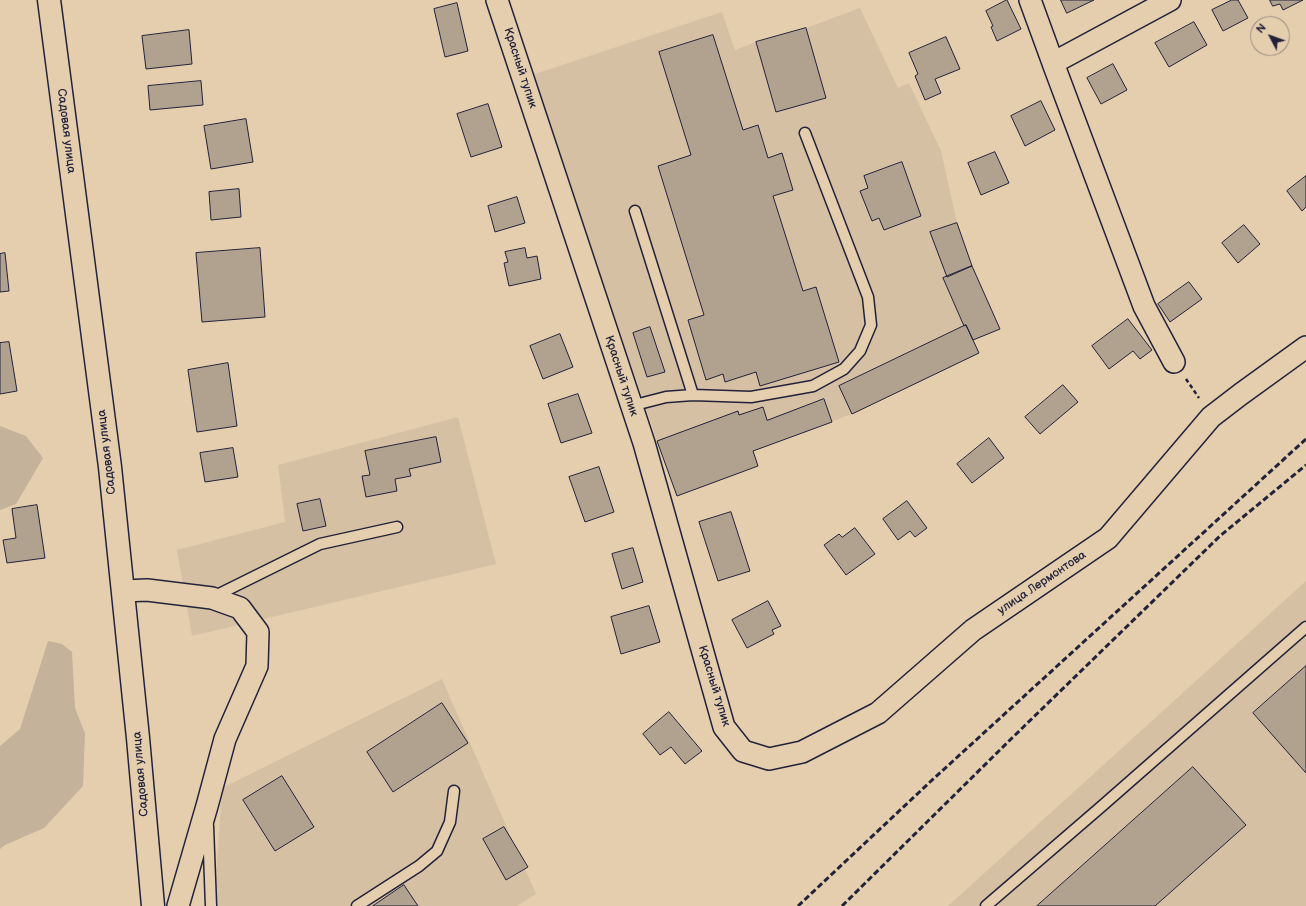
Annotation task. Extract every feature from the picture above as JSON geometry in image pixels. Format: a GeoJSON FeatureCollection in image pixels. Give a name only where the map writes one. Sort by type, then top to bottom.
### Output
{"type":"FeatureCollection","features":[{"type":"Feature","properties":{"kind":"main road","name":"Садовая улица"},"geometry":{"type":"LineString","coordinates":[[49,0],[110,467],[138,738],[153,906]]}},
{"type":"Feature","properties":{"kind":"street","name":"Красный тупик"},"geometry":{"type":"LineString","coordinates":[[498,0],[644,443],[724,727],[743,751]]}},
{"type":"Feature","properties":{"kind":"street"},"geometry":{"type":"LineString","coordinates":[[1030,0],[1144,306],[1174,362]]}},
{"type":"Feature","properties":{"kind":"street"},"geometry":{"type":"LineString","coordinates":[[1053,63],[1170,0]]}},
{"type":"Feature","properties":{"kind":"street","name":"улица Лермонтова"},"geometry":{"type":"LineString","coordinates":[[743,751],[769,759],[802,752],[878,713],[973,630],[1108,538],[1211,417],[1306,347]]}},
{"type":"Feature","properties":{"kind":"street"},"geometry":{"type":"LineString","coordinates":[[123,591],[147,590],[212,598],[240,608],[258,632],[257,666],[225,739],[178,906]]}},
{"type":"Feature","properties":{"kind":"lane"},"geometry":{"type":"LineString","coordinates":[[631,406],[666,397],[693,394],[751,398],[813,386],[844,369],[860,351],[871,325],[868,297],[805,133]]}},
{"type":"Feature","properties":{"kind":"lane"},"geometry":{"type":"LineString","coordinates":[[635,211],[693,394]]}},
{"type":"Feature","properties":{"kind":"lane"},"geometry":{"type":"LineString","coordinates":[[212,598],[320,544],[397,527]]}},
{"type":"Feature","properties":{"kind":"lane"},"geometry":{"type":"LineString","coordinates":[[986,906],[1306,627]]}},
{"type":"Feature","properties":{"kind":"lane"},"geometry":{"type":"LineString","coordinates":[[357,906],[419,866],[437,852],[450,822],[454,791]]}},
{"type":"Feature","properties":{"kind":"lane"},"geometry":{"type":"LineString","coordinates":[[207,806],[211,906]]}},
{"type":"Feature","properties":{"kind":"path"},"geometry":{"type":"LineString","coordinates":[[1174,362],[1211,417]]}},
{"type":"Feature","properties":{"kind":"shaded area"},"geometry":{"type":"Polygon","coordinates":[[[860,8],[898,88],[909,83],[941,151],[957,223],[972,266],[1000,329],[973,340],[979,353],[852,414],[753,451],[758,466],[677,496],[532,75],[722,12],[735,50],[756,42],[806,28],[860,8]]]}},
{"type":"Feature","properties":{"kind":"shaded area"},"geometry":{"type":"Polygon","coordinates":[[[458,417],[496,564],[192,636],[177,550],[285,522],[278,465],[458,417]]]}},
{"type":"Feature","properties":{"kind":"shaded area"},"geometry":{"type":"Polygon","coordinates":[[[0,426],[26,436],[43,458],[16,504],[0,510],[0,426]]]}},
{"type":"Feature","properties":{"kind":"shaded area"},"geometry":{"type":"Polygon","coordinates":[[[1306,581],[1306,906],[948,906],[1306,581]]]}},
{"type":"Feature","properties":{"kind":"shaded area"},"geometry":{"type":"Polygon","coordinates":[[[48,641],[62,644],[72,652],[75,708],[85,733],[83,786],[44,828],[5,845],[0,849],[0,746],[20,729],[48,641]]]}},
{"type":"Feature","properties":{"kind":"shaded area"},"geometry":{"type":"Polygon","coordinates":[[[442,679],[536,894],[517,906],[214,906],[222,788],[442,679]]]}},
{"type":"Feature","properties":{"kind":"building"},"geometry":{"type":"Polygon","coordinates":[[[1007,0],[1021,29],[997,41],[991,27],[993,26],[986,11],[1007,0]]]}},
{"type":"Feature","properties":{"kind":"building"},"geometry":{"type":"Polygon","coordinates":[[[1061,0],[1094,0],[1067,13],[1061,0]]]}},
{"type":"Feature","properties":{"kind":"building"},"geometry":{"type":"Polygon","coordinates":[[[1232,0],[1238,0],[1248,18],[1223,31],[1212,10],[1232,0]]]}},
{"type":"Feature","properties":{"kind":"building"},"geometry":{"type":"Polygon","coordinates":[[[1270,0],[1303,0],[1283,10],[1280,4],[1273,6],[1270,0]]]}},
{"type":"Feature","properties":{"kind":"building"},"geometry":{"type":"Polygon","coordinates":[[[457,3],[468,51],[445,57],[434,9],[457,3]]]}},
{"type":"Feature","properties":{"kind":"building"},"geometry":{"type":"Polygon","coordinates":[[[1194,22],[1207,45],[1169,67],[1155,43],[1194,22]]]}},
{"type":"Feature","properties":{"kind":"building"},"geometry":{"type":"Polygon","coordinates":[[[806,28],[826,98],[776,112],[756,42],[806,28]]]}},
{"type":"Feature","properties":{"kind":"building"},"geometry":{"type":"Polygon","coordinates":[[[189,30],[192,64],[146,69],[142,36],[189,30]]]}},
{"type":"Feature","properties":{"kind":"building"},"geometry":{"type":"Polygon","coordinates":[[[713,35],[743,130],[758,125],[768,158],[782,153],[793,190],[773,196],[803,291],[816,287],[839,362],[760,386],[756,372],[725,382],[723,374],[706,380],[688,320],[704,315],[658,166],[691,155],[659,52],[713,35]]]}},
{"type":"Feature","properties":{"kind":"building"},"geometry":{"type":"Polygon","coordinates":[[[946,37],[960,69],[935,79],[941,93],[925,100],[915,76],[918,74],[909,53],[946,37]]]}},
{"type":"Feature","properties":{"kind":"building"},"geometry":{"type":"Polygon","coordinates":[[[1113,64],[1127,90],[1101,104],[1087,78],[1113,64]]]}},
{"type":"Feature","properties":{"kind":"building"},"geometry":{"type":"Polygon","coordinates":[[[201,81],[203,105],[150,110],[148,86],[201,81]]]}},
{"type":"Feature","properties":{"kind":"building"},"geometry":{"type":"Polygon","coordinates":[[[1041,101],[1055,130],[1025,146],[1011,116],[1041,101]]]}},
{"type":"Feature","properties":{"kind":"building"},"geometry":{"type":"Polygon","coordinates":[[[488,104],[502,147],[471,157],[457,114],[488,104]]]}},
{"type":"Feature","properties":{"kind":"building"},"geometry":{"type":"Polygon","coordinates":[[[246,119],[253,162],[211,169],[204,126],[246,119]]]}},
{"type":"Feature","properties":{"kind":"building"},"geometry":{"type":"Polygon","coordinates":[[[995,152],[1009,183],[981,195],[968,163],[995,152]]]}},
{"type":"Feature","properties":{"kind":"building"},"geometry":{"type":"Polygon","coordinates":[[[902,162],[921,216],[884,230],[879,218],[872,221],[860,191],[868,188],[864,176],[902,162]]]}},
{"type":"Feature","properties":{"kind":"building"},"geometry":{"type":"Polygon","coordinates":[[[1306,176],[1306,207],[1302,211],[1287,191],[1306,176]]]}},
{"type":"Feature","properties":{"kind":"building"},"geometry":{"type":"Polygon","coordinates":[[[239,189],[241,217],[211,220],[209,192],[239,189]]]}},
{"type":"Feature","properties":{"kind":"building"},"geometry":{"type":"Polygon","coordinates":[[[517,197],[525,223],[495,232],[488,206],[517,197]]]}},
{"type":"Feature","properties":{"kind":"building"},"geometry":{"type":"Polygon","coordinates":[[[957,223],[972,266],[947,277],[930,232],[957,223]]]}},
{"type":"Feature","properties":{"kind":"building"},"geometry":{"type":"Polygon","coordinates":[[[1244,225],[1260,244],[1238,263],[1222,243],[1244,225]]]}},
{"type":"Feature","properties":{"kind":"building"},"geometry":{"type":"Polygon","coordinates":[[[260,248],[265,317],[202,322],[196,253],[260,248]]]}},
{"type":"Feature","properties":{"kind":"building"},"geometry":{"type":"Polygon","coordinates":[[[525,248],[527,258],[537,256],[541,279],[509,286],[504,263],[508,262],[505,252],[525,248]]]}},
{"type":"Feature","properties":{"kind":"building"},"geometry":{"type":"Polygon","coordinates":[[[5,253],[9,291],[0,292],[0,254],[5,253]]]}},
{"type":"Feature","properties":{"kind":"building"},"geometry":{"type":"Polygon","coordinates":[[[972,266],[1000,329],[973,340],[966,325],[964,326],[943,278],[972,266]]]}},
{"type":"Feature","properties":{"kind":"building"},"geometry":{"type":"Polygon","coordinates":[[[1189,282],[1202,299],[1170,322],[1158,304],[1189,282]]]}},
{"type":"Feature","properties":{"kind":"building"},"geometry":{"type":"Polygon","coordinates":[[[1128,319],[1152,350],[1140,359],[1133,351],[1109,369],[1092,346],[1128,319]]]}},
{"type":"Feature","properties":{"kind":"building"},"geometry":{"type":"Polygon","coordinates":[[[966,325],[979,353],[852,414],[839,386],[966,325]]]}},
{"type":"Feature","properties":{"kind":"building"},"geometry":{"type":"Polygon","coordinates":[[[650,327],[665,372],[647,377],[633,333],[650,327]]]}},
{"type":"Feature","properties":{"kind":"building"},"geometry":{"type":"Polygon","coordinates":[[[560,334],[573,367],[543,379],[530,346],[560,334]]]}},
{"type":"Feature","properties":{"kind":"building"},"geometry":{"type":"Polygon","coordinates":[[[9,342],[17,391],[0,394],[0,343],[9,342]]]}},
{"type":"Feature","properties":{"kind":"building"},"geometry":{"type":"Polygon","coordinates":[[[228,363],[237,426],[197,432],[188,370],[228,363]]]}},
{"type":"Feature","properties":{"kind":"building"},"geometry":{"type":"Polygon","coordinates":[[[1063,385],[1078,402],[1040,434],[1025,417],[1063,385]]]}},
{"type":"Feature","properties":{"kind":"building"},"geometry":{"type":"Polygon","coordinates":[[[578,394],[592,433],[561,443],[548,404],[578,394]]]}},
{"type":"Feature","properties":{"kind":"building"},"geometry":{"type":"Polygon","coordinates":[[[824,399],[832,422],[753,451],[758,466],[677,496],[657,441],[738,411],[739,415],[763,407],[767,420],[824,399]]]}},
{"type":"Feature","properties":{"kind":"building"},"geometry":{"type":"Polygon","coordinates":[[[436,437],[441,462],[409,469],[411,476],[395,479],[397,491],[366,497],[362,476],[370,475],[365,451],[436,437]]]}},
{"type":"Feature","properties":{"kind":"building"},"geometry":{"type":"Polygon","coordinates":[[[989,438],[1004,458],[972,483],[957,464],[989,438]]]}},
{"type":"Feature","properties":{"kind":"building"},"geometry":{"type":"Polygon","coordinates":[[[233,448],[238,477],[205,482],[200,453],[233,448]]]}},
{"type":"Feature","properties":{"kind":"building"},"geometry":{"type":"Polygon","coordinates":[[[599,467],[614,512],[585,522],[569,477],[599,467]]]}},
{"type":"Feature","properties":{"kind":"building"},"geometry":{"type":"Polygon","coordinates":[[[320,499],[326,526],[303,531],[297,504],[320,499]]]}},
{"type":"Feature","properties":{"kind":"building"},"geometry":{"type":"Polygon","coordinates":[[[907,501],[927,528],[915,537],[910,531],[898,540],[883,519],[907,501]]]}},
{"type":"Feature","properties":{"kind":"building"},"geometry":{"type":"Polygon","coordinates":[[[37,505],[45,558],[7,563],[3,540],[16,538],[12,509],[37,505]]]}},
{"type":"Feature","properties":{"kind":"building"},"geometry":{"type":"Polygon","coordinates":[[[731,512],[750,571],[718,581],[699,522],[731,512]]]}},
{"type":"Feature","properties":{"kind":"building"},"geometry":{"type":"Polygon","coordinates":[[[855,528],[875,554],[846,575],[824,545],[839,534],[842,537],[855,528]]]}},
{"type":"Feature","properties":{"kind":"building"},"geometry":{"type":"Polygon","coordinates":[[[633,548],[643,582],[622,589],[612,554],[633,548]]]}},
{"type":"Feature","properties":{"kind":"building"},"geometry":{"type":"Polygon","coordinates":[[[768,601],[781,626],[772,630],[774,634],[747,648],[732,620],[768,601]]]}},
{"type":"Feature","properties":{"kind":"building"},"geometry":{"type":"Polygon","coordinates":[[[649,606],[660,642],[621,654],[611,617],[649,606]]]}},
{"type":"Feature","properties":{"kind":"building"},"geometry":{"type":"Polygon","coordinates":[[[1306,666],[1306,773],[1253,713],[1306,666]]]}},
{"type":"Feature","properties":{"kind":"building"},"geometry":{"type":"Polygon","coordinates":[[[442,703],[468,743],[393,792],[367,752],[442,703]]]}},
{"type":"Feature","properties":{"kind":"building"},"geometry":{"type":"Polygon","coordinates":[[[669,712],[702,751],[685,764],[671,747],[660,755],[643,734],[669,712]]]}},
{"type":"Feature","properties":{"kind":"building"},"geometry":{"type":"Polygon","coordinates":[[[1193,767],[1246,825],[1155,906],[1037,906],[1193,767]]]}},
{"type":"Feature","properties":{"kind":"building"},"geometry":{"type":"Polygon","coordinates":[[[282,776],[314,827],[275,851],[243,800],[282,776]]]}},
{"type":"Feature","properties":{"kind":"building"},"geometry":{"type":"Polygon","coordinates":[[[504,827],[528,867],[506,880],[483,839],[504,827]]]}},
{"type":"Feature","properties":{"kind":"building"},"geometry":{"type":"Polygon","coordinates":[[[404,885],[418,906],[373,906],[404,885]]]}},
{"type":"Feature","properties":{"kind":"railway"},"geometry":{"type":"LineString","coordinates":[[798,906],[930,782],[1306,439]]}},
{"type":"Feature","properties":{"kind":"railway"},"geometry":{"type":"LineString","coordinates":[[842,906],[1220,536],[1306,465]]}}]}
